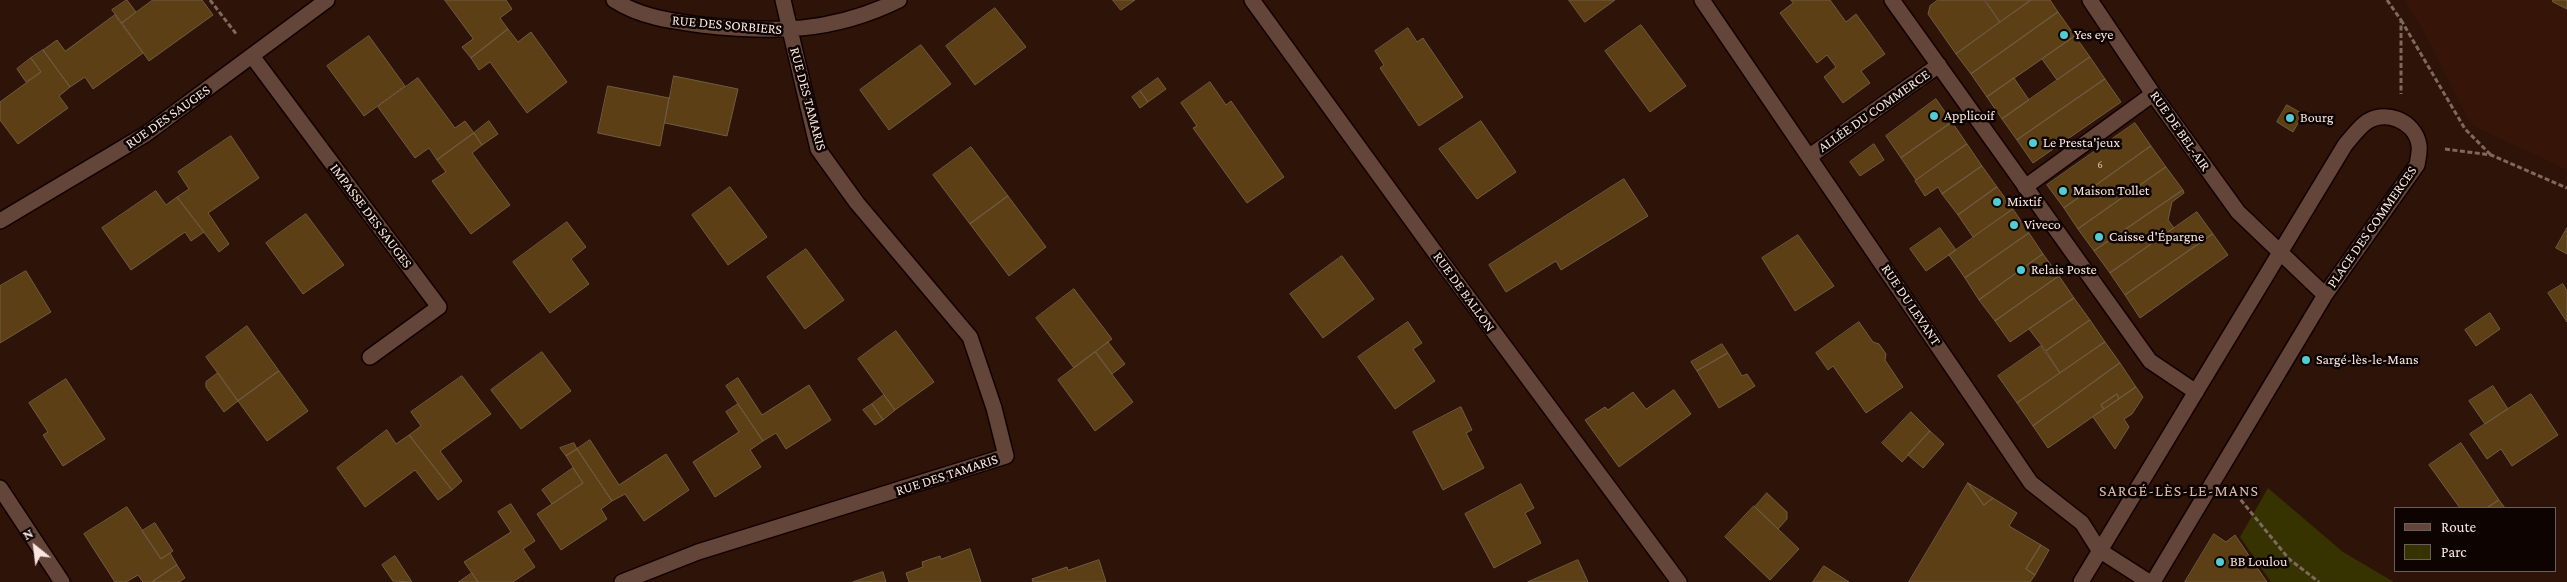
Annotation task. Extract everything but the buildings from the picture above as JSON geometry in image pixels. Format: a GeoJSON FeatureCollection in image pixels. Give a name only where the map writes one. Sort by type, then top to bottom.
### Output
{"type":"FeatureCollection","features":[{"type":"Feature","properties":{"kind":"street","name":"RUE DES SAUGES"},"geometry":{"type":"LineString","coordinates":[[0,221],[146,134],[327,0]]}},
{"type":"Feature","properties":{"kind":"street","name":"RUE DES SORBIERS"},"geometry":{"type":"LineString","coordinates":[[614,0],[661,20],[732,28],[790,31],[832,24],[872,13],[899,0]]}},
{"type":"Feature","properties":{"kind":"street","name":"RUE DES TAMARIS"},"geometry":{"type":"LineString","coordinates":[[622,582],[698,552],[1006,456],[994,408],[970,337],[857,203],[818,149],[783,0]]}},
{"type":"Feature","properties":{"kind":"street","name":"RUE DE BALLON"},"geometry":{"type":"LineString","coordinates":[[1252,0],[1442,262],[1679,582]]}},
{"type":"Feature","properties":{"kind":"street","name":"RUE DU LEVANT"},"geometry":{"type":"LineString","coordinates":[[1702,0],[2032,483],[2082,523],[2099,550],[2149,582]]}},
{"type":"Feature","properties":{"kind":"street"},"geometry":{"type":"LineString","coordinates":[[1892,0],[1939,65]]}},
{"type":"Feature","properties":{"kind":"street","name":"RUE DE BEL-AIR"},"geometry":{"type":"LineString","coordinates":[[2090,0],[2153,94],[2238,212],[2280,252]]}},
{"type":"Feature","properties":{"kind":"street","name":"IMPASSE DES SAUGES"},"geometry":{"type":"LineString","coordinates":[[252,56],[439,307],[370,357]]}},
{"type":"Feature","properties":{"kind":"street","name":"ALLÉE DU COMMERCE"},"geometry":{"type":"LineString","coordinates":[[1810,156],[1939,65],[2150,361],[2196,392]]}},
{"type":"Feature","properties":{"kind":"street"},"geometry":{"type":"LineString","coordinates":[[2025,187],[2153,94]]}},
{"type":"Feature","properties":{"kind":"street"},"geometry":{"type":"LineString","coordinates":[[2081,582],[2345,145],[2364,123],[2385,116],[2402,120],[2414,130],[2420,146]]}},
{"type":"Feature","properties":{"kind":"street","name":"PLACE DES COMMERCES"},"geometry":{"type":"LineString","coordinates":[[2153,582],[2325,295],[2417,165],[2420,146]]}},
{"type":"Feature","properties":{"kind":"street","name":"PLACE DES COMMERCES"},"geometry":{"type":"LineString","coordinates":[[2280,252],[2325,295]]}},
{"type":"Feature","properties":{"kind":"street"},"geometry":{"type":"LineString","coordinates":[[0,488],[62,582]]}},
{"type":"Feature","properties":{"kind":"path"},"geometry":{"type":"LineString","coordinates":[[210,0],[252,56]]}},
{"type":"Feature","properties":{"kind":"path"},"geometry":{"type":"LineString","coordinates":[[2387,0],[2401,20],[2465,129],[2491,155]]}},
{"type":"Feature","properties":{"kind":"path"},"geometry":{"type":"LineString","coordinates":[[2401,20],[2402,120]]}},
{"type":"Feature","properties":{"kind":"path"},"geometry":{"type":"LineString","coordinates":[[2420,146],[2491,155],[2567,188]]}},
{"type":"Feature","properties":{"kind":"path"},"geometry":{"type":"LineString","coordinates":[[2219,474],[2289,559],[2319,582]]}},
{"type":"Feature","properties":{"kind":"shaded area"},"geometry":{"type":"Polygon","coordinates":[[[2405,0],[2567,0],[2567,170],[2471,125],[2429,41],[2405,0]]]}},
{"type":"Feature","properties":{"kind":"green space"},"geometry":{"type":"Polygon","coordinates":[[[2268,488],[2343,552],[2394,582],[2271,582],[2240,537],[2268,488]]]}},
{"type":"Feature","properties":{"kind":"place","name":"Yes eye"},"geometry":{"type":"Point","coordinates":[2064,35]}},
{"type":"Feature","properties":{"kind":"place","name":"Applicoif"},"geometry":{"type":"Point","coordinates":[1934,116]}},
{"type":"Feature","properties":{"kind":"place","name":"Bourg"},"geometry":{"type":"Point","coordinates":[2290,118]}},
{"type":"Feature","properties":{"kind":"place","name":"Le Presta'jeux"},"geometry":{"type":"Point","coordinates":[2033,143]}},
{"type":"Feature","properties":{"kind":"place","name":"Maison Tollet"},"geometry":{"type":"Point","coordinates":[2063,191]}},
{"type":"Feature","properties":{"kind":"place","name":"Mixtif"},"geometry":{"type":"Point","coordinates":[1997,202]}},
{"type":"Feature","properties":{"kind":"place","name":"Viveco"},"geometry":{"type":"Point","coordinates":[2014,225]}},
{"type":"Feature","properties":{"kind":"place","name":"Caisse d'Épargne"},"geometry":{"type":"Point","coordinates":[2099,237]}},
{"type":"Feature","properties":{"kind":"place","name":"Relais Poste"},"geometry":{"type":"Point","coordinates":[2021,270]}},
{"type":"Feature","properties":{"kind":"place","name":"Sargé-lès-le-Mans"},"geometry":{"type":"Point","coordinates":[2306,360]}},
{"type":"Feature","properties":{"kind":"place","name":"BB Loulou"},"geometry":{"type":"Point","coordinates":[2220,562]}},
{"type":"Feature","properties":{"kind":"district","name":"SARGÉ-LÈS-LE-MANS"},"geometry":{"type":"Point","coordinates":[2179,491]}}]}
